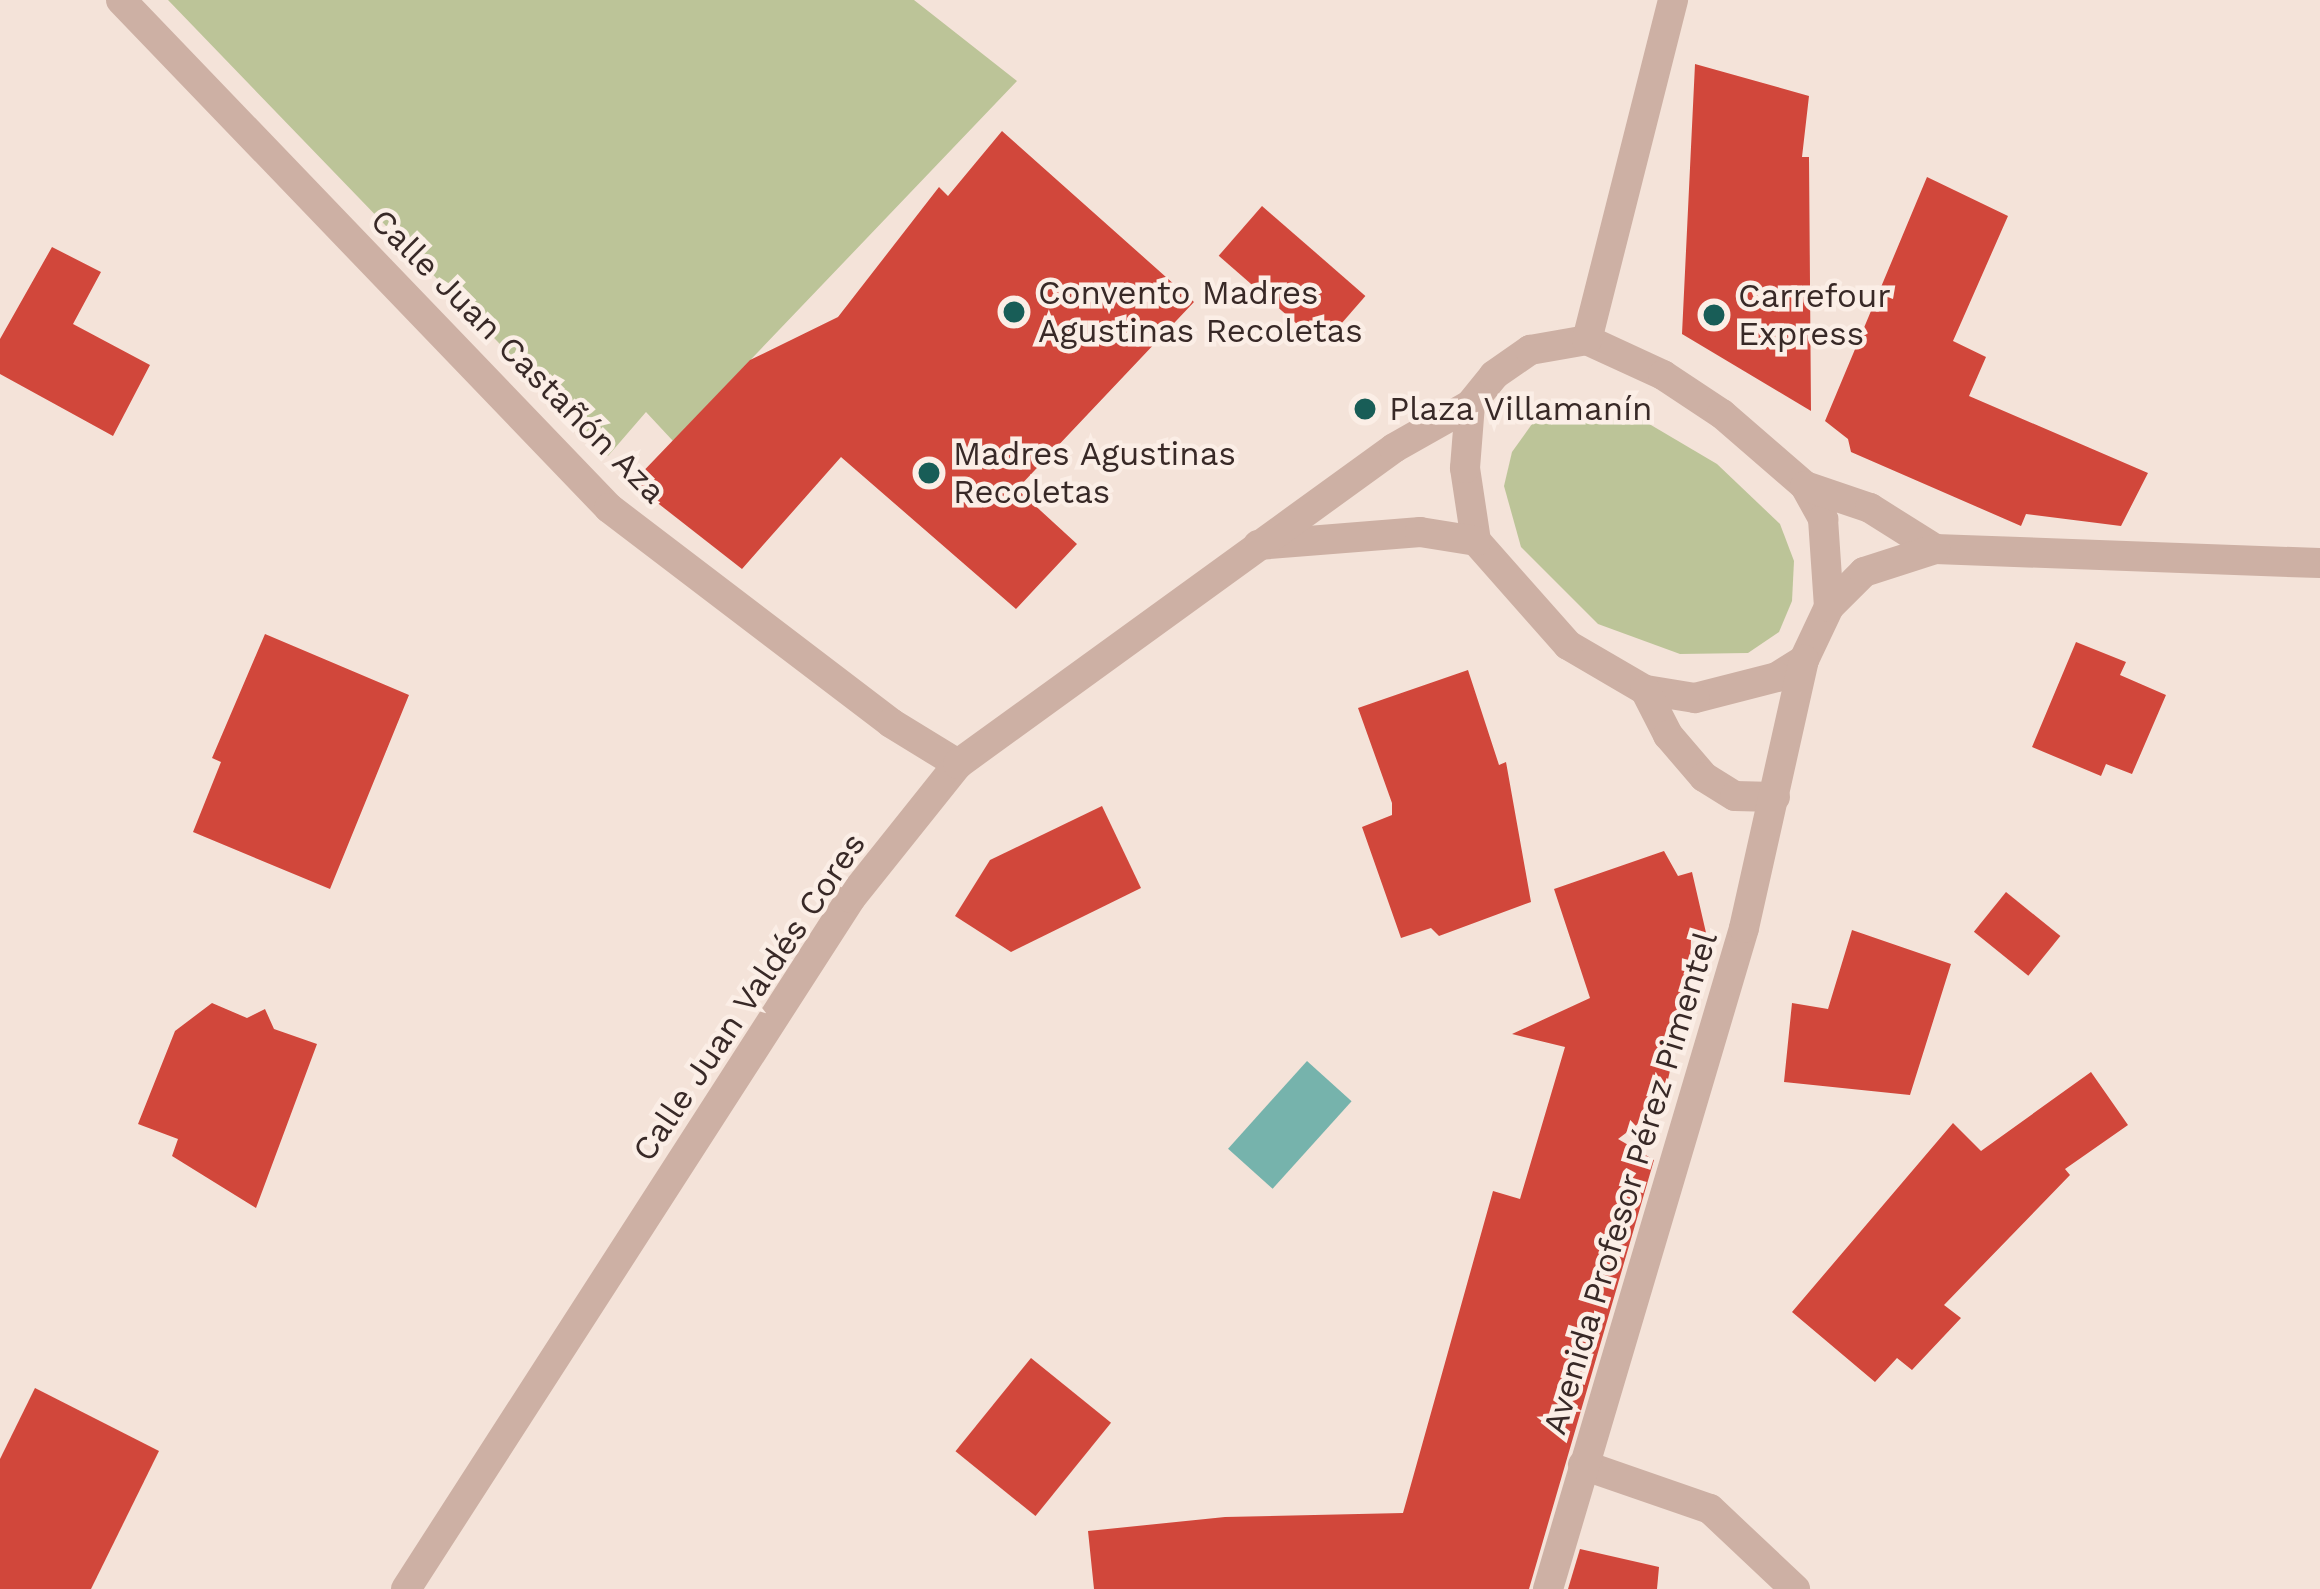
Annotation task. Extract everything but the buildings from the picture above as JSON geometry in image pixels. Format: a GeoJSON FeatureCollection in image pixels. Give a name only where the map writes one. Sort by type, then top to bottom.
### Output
{"type":"FeatureCollection","features":[{"type":"Feature","properties":{"kind":"street","name":"Calle Juan Castañón Aza"},"geometry":{"type":"LineString","coordinates":[[121,0],[609,508],[891,722],[958,764]]}},
{"type":"Feature","properties":{"kind":"street"},"geometry":{"type":"LineString","coordinates":[[1587,340],[1672,0]]}},
{"type":"Feature","properties":{"kind":"street"},"geometry":{"type":"LineString","coordinates":[[1935,549],[1870,508],[1804,486],[1663,374],[1587,340],[1530,350],[1494,375],[1470,405],[1465,468],[1476,541],[1568,645],[1645,690],[1695,698],[1750,690],[1804,659],[1829,607],[1864,572],[1935,549],[2320,563]]}},
{"type":"Feature","properties":{"kind":"street","name":"Calle Juan Valdés Cores"},"geometry":{"type":"LineString","coordinates":[[406,1589],[851,898],[958,764],[1394,448],[1470,405]]}},
{"type":"Feature","properties":{"kind":"street"},"geometry":{"type":"LineString","coordinates":[[1804,486],[1823,519],[1829,607]]}},
{"type":"Feature","properties":{"kind":"street"},"geometry":{"type":"LineString","coordinates":[[1258,545],[1420,532],[1476,541]]}},
{"type":"Feature","properties":{"kind":"street","name":"Avenida Profesor Pérez Pimentel"},"geometry":{"type":"LineString","coordinates":[[1548,1589],[1744,928],[1804,659]]}},
{"type":"Feature","properties":{"kind":"street"},"geometry":{"type":"LineString","coordinates":[[1645,690],[1668,735],[1704,777],[1735,796],[1775,797]]}},
{"type":"Feature","properties":{"kind":"street"},"geometry":{"type":"LineString","coordinates":[[1583,1465],[1710,1510],[1795,1589]]}},
{"type":"Feature","properties":{"kind":"green space"},"geometry":{"type":"Polygon","coordinates":[[[168,0],[914,0],[1017,81],[673,441],[646,412],[608,456],[168,0]]]}},
{"type":"Feature","properties":{"kind":"green space"},"geometry":{"type":"Polygon","coordinates":[[[1600,405],[1634,415],[1717,464],[1780,524],[1794,561],[1792,601],[1779,632],[1748,653],[1680,654],[1598,624],[1521,547],[1504,486],[1512,452],[1537,417],[1600,405]]]}},
{"type":"Feature","properties":{"kind":"water"},"geometry":{"type":"Polygon","coordinates":[[[1307,1061],[1352,1101],[1273,1189],[1228,1149],[1307,1061]]]}},
{"type":"Feature","properties":{"kind":"place","name":"Convento Madres Agustinas Recoletas"},"geometry":{"type":"Point","coordinates":[1014,312]}},
{"type":"Feature","properties":{"kind":"place","name":"Carrefour Express"},"geometry":{"type":"Point","coordinates":[1714,315]}},
{"type":"Feature","properties":{"kind":"place","name":"Plaza Villamanín"},"geometry":{"type":"Point","coordinates":[1365,409]}},
{"type":"Feature","properties":{"kind":"place","name":"Madres Agustinas Recoletas"},"geometry":{"type":"Point","coordinates":[929,473]}}]}
